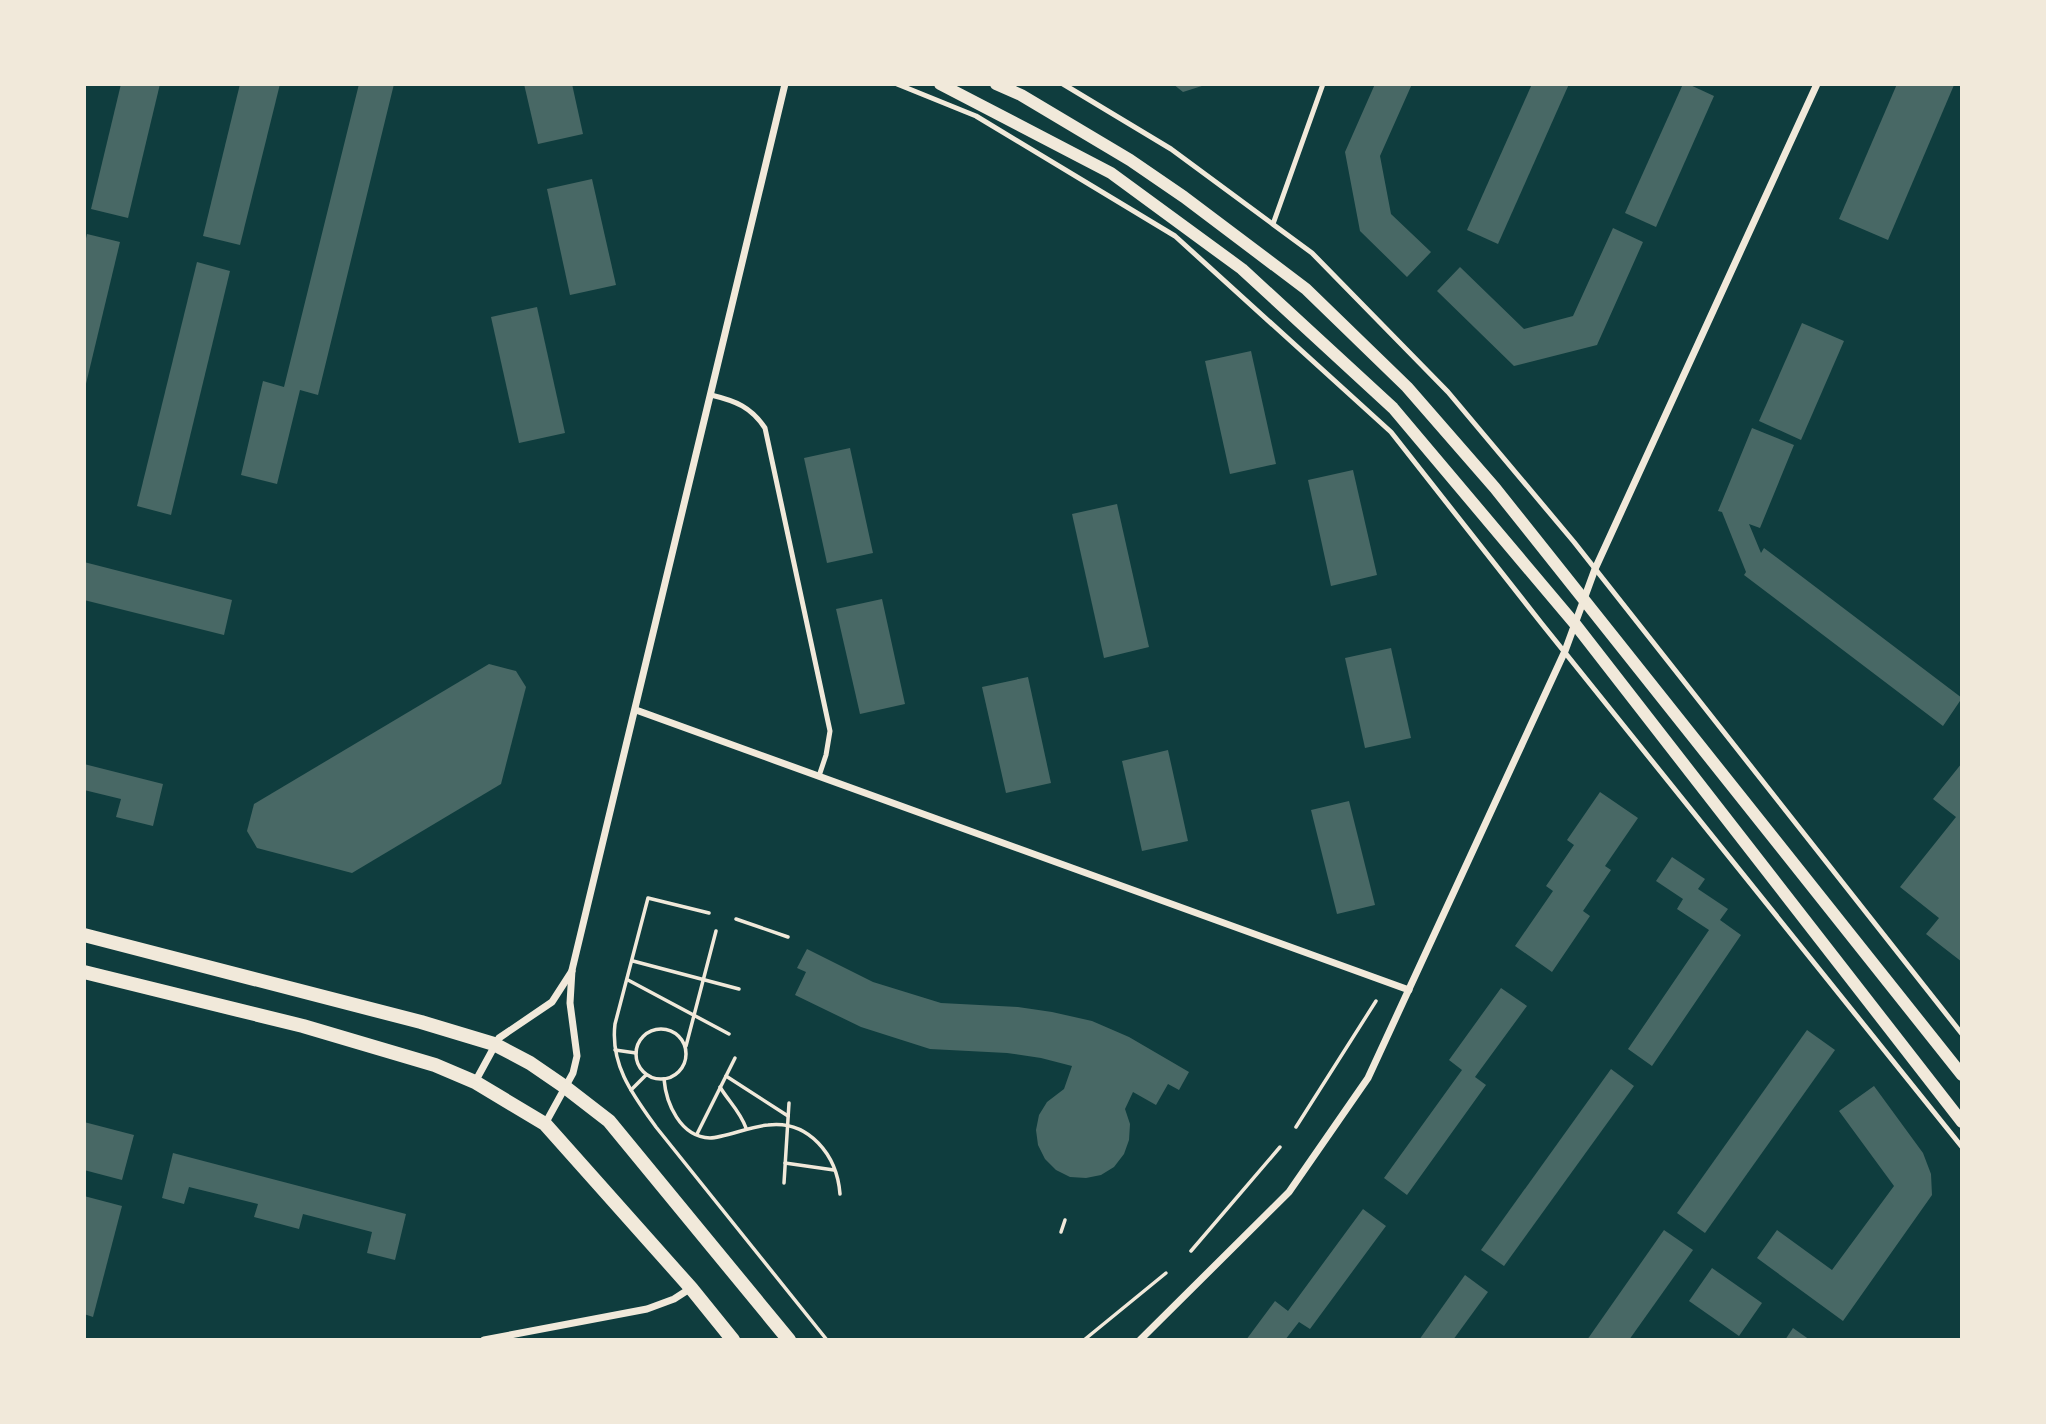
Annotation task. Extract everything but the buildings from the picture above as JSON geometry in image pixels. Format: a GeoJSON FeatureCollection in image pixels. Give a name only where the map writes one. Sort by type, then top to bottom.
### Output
{"type":"FeatureCollection","features":[{"type":"Feature","properties":{"kind":"main road"},"geometry":{"type":"LineString","coordinates":[[84,934],[409,1019],[495,1044],[530,1063],[565,1087],[614,1127],[789,1340]]}},
{"type":"Feature","properties":{"kind":"main road"},"geometry":{"type":"LineString","coordinates":[[84,972],[303,1026],[435,1065],[475,1082],[545,1124],[691,1288],[733,1340]]}},
{"type":"Feature","properties":{"kind":"street"},"geometry":{"type":"LineString","coordinates":[[545,1124],[573,1073],[577,1056],[570,1003],[572,970],[785,84]]}},
{"type":"Feature","properties":{"kind":"street"},"geometry":{"type":"LineString","coordinates":[[940,84],[1111,173],[1242,269],[1393,408],[1575,624],[1962,1122]]}},
{"type":"Feature","properties":{"kind":"street"},"geometry":{"type":"LineString","coordinates":[[996,84],[1021,95],[1130,160],[1184,197],[1306,289],[1407,387],[1495,488],[1962,1075]]}},
{"type":"Feature","properties":{"kind":"street"},"geometry":{"type":"LineString","coordinates":[[1140,1340],[1289,1192],[1368,1078],[1564,651],[1595,569],[1817,84]]}},
{"type":"Feature","properties":{"kind":"street"},"geometry":{"type":"LineString","coordinates":[[636,710],[1409,990]]}},
{"type":"Feature","properties":{"kind":"street"},"geometry":{"type":"LineString","coordinates":[[475,1082],[499,1038],[552,1002],[572,970]]}},
{"type":"Feature","properties":{"kind":"street"},"geometry":{"type":"LineString","coordinates":[[484,1340],[647,1308],[674,1299],[691,1288]]}},
{"type":"Feature","properties":{"kind":"lane"},"geometry":{"type":"LineString","coordinates":[[897,84],[976,116],[1175,236],[1391,432],[1962,1147]]}},
{"type":"Feature","properties":{"kind":"lane"},"geometry":{"type":"LineString","coordinates":[[1063,84],[1171,149],[1312,253],[1448,392],[1595,569],[1962,1034]]}},
{"type":"Feature","properties":{"kind":"lane"},"geometry":{"type":"LineString","coordinates":[[1273,224],[1324,84]]}},
{"type":"Feature","properties":{"kind":"lane"},"geometry":{"type":"LineString","coordinates":[[711,395],[745,405],[757,415],[765,428],[830,731],[819,776]]}},
{"type":"Feature","properties":{"kind":"path"},"geometry":{"type":"LineString","coordinates":[[709,913],[648,898],[615,1024],[615,1051],[624,1081],[656,1127],[827,1340]]}},
{"type":"Feature","properties":{"kind":"path"},"geometry":{"type":"LineString","coordinates":[[736,919],[788,937]]}},
{"type":"Feature","properties":{"kind":"path"},"geometry":{"type":"LineString","coordinates":[[686,1048],[679,1035],[672,1031],[656,1029],[642,1037],[636,1053],[639,1067],[653,1078],[664,1079],[678,1074],[684,1067],[687,1059],[686,1048],[716,931]]}},
{"type":"Feature","properties":{"kind":"path"},"geometry":{"type":"LineString","coordinates":[[633,961],[739,989]]}},
{"type":"Feature","properties":{"kind":"path"},"geometry":{"type":"LineString","coordinates":[[628,980],[729,1034]]}},
{"type":"Feature","properties":{"kind":"path"},"geometry":{"type":"LineString","coordinates":[[1296,1127],[1376,1001]]}},
{"type":"Feature","properties":{"kind":"path"},"geometry":{"type":"LineString","coordinates":[[615,1051],[636,1053]]}},
{"type":"Feature","properties":{"kind":"path"},"geometry":{"type":"LineString","coordinates":[[697,1134],[735,1058]]}},
{"type":"Feature","properties":{"kind":"path"},"geometry":{"type":"LineString","coordinates":[[630,1091],[646,1074]]}},
{"type":"Feature","properties":{"kind":"path"},"geometry":{"type":"LineString","coordinates":[[726,1076],[788,1116]]}},
{"type":"Feature","properties":{"kind":"path"},"geometry":{"type":"LineString","coordinates":[[664,1079],[666,1096],[673,1114],[697,1134],[710,1138],[771,1124],[805,1131],[821,1143],[834,1170],[840,1194]]}},
{"type":"Feature","properties":{"kind":"path"},"geometry":{"type":"LineString","coordinates":[[720,1087],[738,1110],[746,1128]]}},
{"type":"Feature","properties":{"kind":"path"},"geometry":{"type":"LineString","coordinates":[[784,1183],[789,1103]]}},
{"type":"Feature","properties":{"kind":"path"},"geometry":{"type":"LineString","coordinates":[[1191,1251],[1280,1147]]}},
{"type":"Feature","properties":{"kind":"path"},"geometry":{"type":"LineString","coordinates":[[785,1163],[834,1170]]}},
{"type":"Feature","properties":{"kind":"path"},"geometry":{"type":"LineString","coordinates":[[1061,1232],[1065,1220]]}},
{"type":"Feature","properties":{"kind":"path"},"geometry":{"type":"LineString","coordinates":[[1084,1340],[1166,1273]]}}]}
